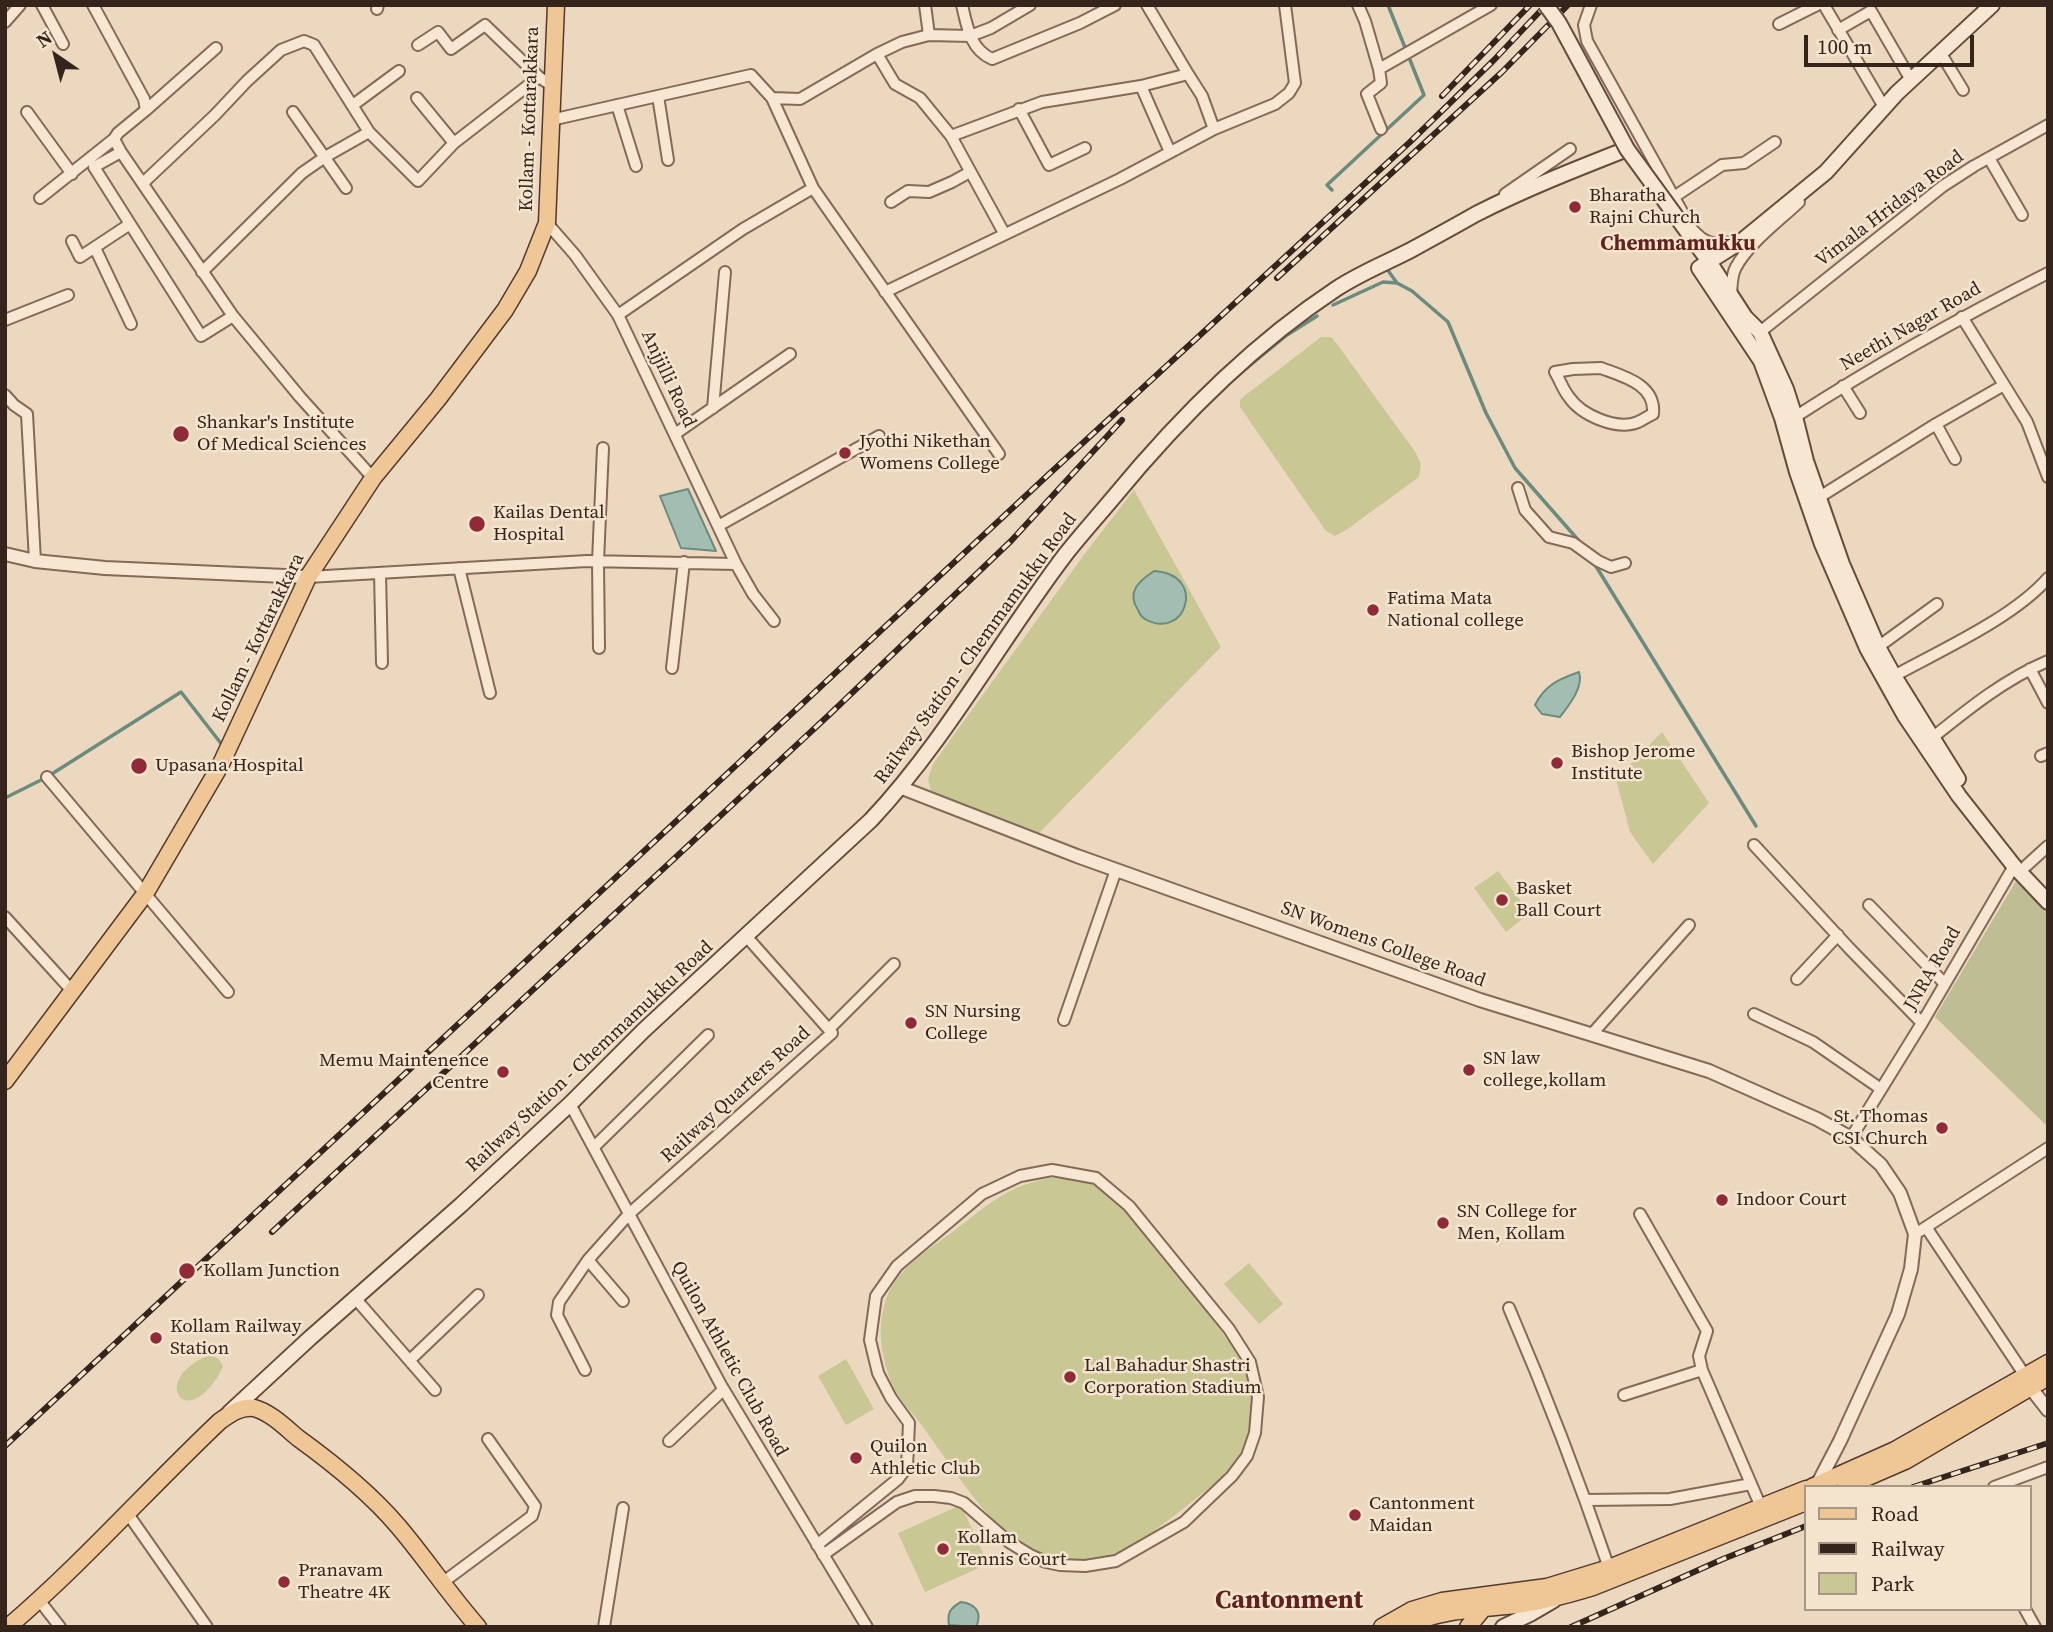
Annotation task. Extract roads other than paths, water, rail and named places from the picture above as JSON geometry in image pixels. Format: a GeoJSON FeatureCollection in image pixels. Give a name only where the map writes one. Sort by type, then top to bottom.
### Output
{"type":"FeatureCollection","features":[{"type":"Feature","properties":{"kind":"main road","name":"Kollam - Kottarakkara"},"geometry":{"type":"LineString","coordinates":[[5,1081],[145,894],[220,766],[308,577],[373,478],[438,399],[505,310],[528,271],[547,223],[551,120],[546,81],[556,5]]}},
{"type":"Feature","properties":{"kind":"main road"},"geometry":{"type":"LineString","coordinates":[[1546,5],[1559,23],[1627,149],[1678,219],[1761,361],[1822,544],[1867,648],[1905,716],[1951,785],[2020,866],[2048,888]]}},
{"type":"Feature","properties":{"kind":"main road"},"geometry":{"type":"LineString","coordinates":[[1704,266],[1743,240],[1826,172],[1884,107],[1992,5]]}},
{"type":"Feature","properties":{"kind":"main road","name":"Railway Station - Chemmamukku Road"},"geometry":{"type":"LineString","coordinates":[[220,1421],[570,1104],[644,1030],[831,858],[901,788],[1065,555],[1147,456],[1187,413],[1255,350],[1337,288],[1362,273],[1521,193],[1627,149]]}},
{"type":"Feature","properties":{"kind":"main road"},"geometry":{"type":"LineString","coordinates":[[1704,266],[1760,332],[1786,389],[1806,461],[1842,564],[1878,647],[1932,738],[1992,827],[2048,902]]}},
{"type":"Feature","properties":{"kind":"main road"},"geometry":{"type":"LineString","coordinates":[[1849,1485],[1905,1461],[2028,1382],[2048,1363]]}},
{"type":"Feature","properties":{"kind":"main road"},"geometry":{"type":"LineString","coordinates":[[1817,1485],[1895,1451],[2028,1382],[2048,1377]]}},
{"type":"Feature","properties":{"kind":"main road"},"geometry":{"type":"LineString","coordinates":[[258,1384],[258,1392],[275,1419]]}},
{"type":"Feature","properties":{"kind":"main road"},"geometry":{"type":"LineString","coordinates":[[8,1627],[128,1514],[220,1421],[242,1409],[251,1408],[275,1419],[341,1470],[379,1506],[413,1544],[478,1627]]}},
{"type":"Feature","properties":{"kind":"main road"},"geometry":{"type":"LineString","coordinates":[[1382,1627],[1412,1610],[1432,1604],[1547,1587],[1609,1568],[1804,1490]]}},
{"type":"Feature","properties":{"kind":"main road"},"geometry":{"type":"LineString","coordinates":[[1404,1627],[1484,1607],[1558,1598],[1593,1587],[1804,1503]]}},
{"type":"Feature","properties":{"kind":"main road"},"geometry":{"type":"LineString","coordinates":[[1468,1627],[1496,1594]]}},
{"type":"Feature","properties":{"kind":"main road"},"geometry":{"type":"LineString","coordinates":[[1503,1627],[1558,1598]]}},
{"type":"Feature","properties":{"kind":"street"},"geometry":{"type":"LineString","coordinates":[[5,22],[20,5]]}},
{"type":"Feature","properties":{"kind":"street"},"geometry":{"type":"LineString","coordinates":[[42,5],[63,44]]}},
{"type":"Feature","properties":{"kind":"street"},"geometry":{"type":"LineString","coordinates":[[93,5],[139,89],[146,110]]}},
{"type":"Feature","properties":{"kind":"street"},"geometry":{"type":"LineString","coordinates":[[925,5],[929,35]]}},
{"type":"Feature","properties":{"kind":"street"},"geometry":{"type":"LineString","coordinates":[[962,5],[970,36],[982,54],[992,59],[1080,23],[1115,5]]}},
{"type":"Feature","properties":{"kind":"street"},"geometry":{"type":"LineString","coordinates":[[772,98],[800,99],[902,42],[929,35],[970,36],[991,29],[1030,5]]}},
{"type":"Feature","properties":{"kind":"street"},"geometry":{"type":"LineString","coordinates":[[1147,5],[1202,96],[1214,129]]}},
{"type":"Feature","properties":{"kind":"street"},"geometry":{"type":"LineString","coordinates":[[885,292],[1120,178],[1214,129],[1275,104],[1289,93],[1295,83],[1285,5]]}},
{"type":"Feature","properties":{"kind":"street"},"geometry":{"type":"LineString","coordinates":[[1358,5],[1366,21],[1379,69],[1381,83],[1367,94],[1381,128]]}},
{"type":"Feature","properties":{"kind":"street"},"geometry":{"type":"LineString","coordinates":[[1379,69],[1491,5]]}},
{"type":"Feature","properties":{"kind":"street"},"geometry":{"type":"LineString","coordinates":[[1591,5],[1584,25],[1587,41],[1691,228],[1702,240],[1712,244],[1743,240]]}},
{"type":"Feature","properties":{"kind":"street"},"geometry":{"type":"LineString","coordinates":[[1779,24],[1817,5]]}},
{"type":"Feature","properties":{"kind":"street"},"geometry":{"type":"LineString","coordinates":[[1824,5],[1884,107]]}},
{"type":"Feature","properties":{"kind":"street"},"geometry":{"type":"LineString","coordinates":[[1838,30],[1871,11],[1911,80]]}},
{"type":"Feature","properties":{"kind":"street"},"geometry":{"type":"LineString","coordinates":[[143,183],[281,50],[304,41],[314,45],[369,132],[418,181],[454,143],[546,81],[485,25],[451,49],[438,32],[418,45]]}},
{"type":"Feature","properties":{"kind":"street"},"geometry":{"type":"LineString","coordinates":[[40,198],[114,139],[216,48]]}},
{"type":"Feature","properties":{"kind":"street"},"geometry":{"type":"LineString","coordinates":[[1940,52],[1963,90]]}},
{"type":"Feature","properties":{"kind":"street"},"geometry":{"type":"LineString","coordinates":[[877,54],[895,84],[920,98],[951,136],[1004,233]]}},
{"type":"Feature","properties":{"kind":"street"},"geometry":{"type":"LineString","coordinates":[[354,105],[399,71]]}},
{"type":"Feature","properties":{"kind":"street"},"geometry":{"type":"LineString","coordinates":[[951,136],[1042,102],[1141,86],[1188,74]]}},
{"type":"Feature","properties":{"kind":"street"},"geometry":{"type":"LineString","coordinates":[[551,120],[751,75],[772,98],[813,188],[999,454]]}},
{"type":"Feature","properties":{"kind":"street"},"geometry":{"type":"LineString","coordinates":[[1141,86],[1170,152]]}},
{"type":"Feature","properties":{"kind":"street"},"geometry":{"type":"LineString","coordinates":[[659,96],[668,160]]}},
{"type":"Feature","properties":{"kind":"street"},"geometry":{"type":"LineString","coordinates":[[417,98],[454,143]]}},
{"type":"Feature","properties":{"kind":"street"},"geometry":{"type":"LineString","coordinates":[[617,105],[636,166]]}},
{"type":"Feature","properties":{"kind":"street"},"geometry":{"type":"LineString","coordinates":[[1019,109],[1049,165],[1085,148]]}},
{"type":"Feature","properties":{"kind":"street"},"geometry":{"type":"LineString","coordinates":[[27,112],[72,174]]}},
{"type":"Feature","properties":{"kind":"street"},"geometry":{"type":"LineString","coordinates":[[293,112],[346,188]]}},
{"type":"Feature","properties":{"kind":"street","name":"Vimala Hridaya Road"},"geometry":{"type":"LineString","coordinates":[[1760,332],[1943,186],[2048,125]]}},
{"type":"Feature","properties":{"kind":"street"},"geometry":{"type":"LineString","coordinates":[[202,272],[302,173],[369,132]]}},
{"type":"Feature","properties":{"kind":"street"},"geometry":{"type":"LineString","coordinates":[[114,139],[233,316],[300,397],[373,478]]}},
{"type":"Feature","properties":{"kind":"street"},"geometry":{"type":"LineString","coordinates":[[1674,197],[1722,165],[1744,163],[1775,142]]}},
{"type":"Feature","properties":{"kind":"street"},"geometry":{"type":"LineString","coordinates":[[1474,215],[1570,149]]}},
{"type":"Feature","properties":{"kind":"street"},"geometry":{"type":"LineString","coordinates":[[121,152],[94,167],[201,336],[233,316]]}},
{"type":"Feature","properties":{"kind":"street"},"geometry":{"type":"LineString","coordinates":[[1989,158],[2022,215]]}},
{"type":"Feature","properties":{"kind":"street"},"geometry":{"type":"LineString","coordinates":[[891,202],[908,191],[929,192],[970,172]]}},
{"type":"Feature","properties":{"kind":"street"},"geometry":{"type":"LineString","coordinates":[[1731,295],[1730,284],[1735,268],[1749,250],[1826,172]]}},
{"type":"Feature","properties":{"kind":"street"},"geometry":{"type":"LineString","coordinates":[[618,315],[743,229],[813,188]]}},
{"type":"Feature","properties":{"kind":"street","name":"Anjjilli Road"},"geometry":{"type":"LineString","coordinates":[[547,223],[575,255],[618,315],[736,564],[753,594],[774,621]]}},
{"type":"Feature","properties":{"kind":"street"},"geometry":{"type":"LineString","coordinates":[[72,241],[80,257],[130,224]]}},
{"type":"Feature","properties":{"kind":"street"},"geometry":{"type":"LineString","coordinates":[[95,248],[131,324]]}},
{"type":"Feature","properties":{"kind":"street"},"geometry":{"type":"LineString","coordinates":[[713,408],[725,272]]}},
{"type":"Feature","properties":{"kind":"street","name":"Neethi Nagar Road"},"geometry":{"type":"LineString","coordinates":[[1795,417],[1962,317],[2048,273]]}},
{"type":"Feature","properties":{"kind":"street"},"geometry":{"type":"LineString","coordinates":[[5,320],[68,295]]}},
{"type":"Feature","properties":{"kind":"street"},"geometry":{"type":"LineString","coordinates":[[1962,317],[2027,422],[2048,477]]}},
{"type":"Feature","properties":{"kind":"street"},"geometry":{"type":"LineString","coordinates":[[675,434],[790,354]]}},
{"type":"Feature","properties":{"kind":"street"},"geometry":{"type":"LineString","coordinates":[[1601,368],[1635,380],[1644,388],[1654,406],[1653,414],[1637,424],[1617,424],[1597,419],[1579,408],[1568,397],[1555,372],[1601,368]]}},
{"type":"Feature","properties":{"kind":"street"},"geometry":{"type":"LineString","coordinates":[[1818,498],[2004,385]]}},
{"type":"Feature","properties":{"kind":"street"},"geometry":{"type":"LineString","coordinates":[[1843,386],[1860,413]]}},
{"type":"Feature","properties":{"kind":"street"},"geometry":{"type":"LineString","coordinates":[[5,395],[27,414],[35,561]]}},
{"type":"Feature","properties":{"kind":"street"},"geometry":{"type":"LineString","coordinates":[[1936,424],[1955,459]]}},
{"type":"Feature","properties":{"kind":"street"},"geometry":{"type":"LineString","coordinates":[[718,526],[879,436]]}},
{"type":"Feature","properties":{"kind":"street"},"geometry":{"type":"LineString","coordinates":[[599,648],[598,561],[603,449]]}},
{"type":"Feature","properties":{"kind":"street"},"geometry":{"type":"LineString","coordinates":[[1518,488],[1525,510],[1549,537],[1573,543],[1611,567],[1625,563]]}},
{"type":"Feature","properties":{"kind":"street"},"geometry":{"type":"LineString","coordinates":[[5,554],[35,561],[105,568],[308,577],[598,561],[736,564]]}},
{"type":"Feature","properties":{"kind":"street"},"geometry":{"type":"LineString","coordinates":[[672,667],[684,562]]}},
{"type":"Feature","properties":{"kind":"street"},"geometry":{"type":"LineString","coordinates":[[459,568],[490,693]]}},
{"type":"Feature","properties":{"kind":"street"},"geometry":{"type":"LineString","coordinates":[[380,573],[382,663]]}},
{"type":"Feature","properties":{"kind":"street"},"geometry":{"type":"LineString","coordinates":[[1894,676],[1998,618],[2038,589],[2048,578]]}},
{"type":"Feature","properties":{"kind":"street"},"geometry":{"type":"LineString","coordinates":[[1878,647],[1937,604]]}},
{"type":"Feature","properties":{"kind":"street"},"geometry":{"type":"LineString","coordinates":[[1932,738],[1995,691],[2048,661]]}},
{"type":"Feature","properties":{"kind":"street"},"geometry":{"type":"LineString","coordinates":[[2030,669],[2048,703]]}},
{"type":"Feature","properties":{"kind":"street"},"geometry":{"type":"LineString","coordinates":[[47,777],[228,992]]}},
{"type":"Feature","properties":{"kind":"street","name":"SN Womens College Road"},"geometry":{"type":"LineString","coordinates":[[901,788],[1116,870],[1480,1000],[1709,1071],[1817,1119],[1851,1138],[1881,1165],[1900,1193],[1920,1231]]}},
{"type":"Feature","properties":{"kind":"street"},"geometry":{"type":"LineString","coordinates":[[1754,845],[1922,1023]]}},
{"type":"Feature","properties":{"kind":"street","name":"JNRA Road"},"geometry":{"type":"LineString","coordinates":[[1851,1138],[1944,983],[2020,866],[2048,846]]}},
{"type":"Feature","properties":{"kind":"street"},"geometry":{"type":"LineString","coordinates":[[1063,1020],[1116,870]]}},
{"type":"Feature","properties":{"kind":"street"},"geometry":{"type":"LineString","coordinates":[[1869,905],[1944,983]]}},
{"type":"Feature","properties":{"kind":"street"},"geometry":{"type":"LineString","coordinates":[[5,917],[73,992]]}},
{"type":"Feature","properties":{"kind":"street"},"geometry":{"type":"LineString","coordinates":[[1592,1034],[1689,925]]}},
{"type":"Feature","properties":{"kind":"street"},"geometry":{"type":"LineString","coordinates":[[1797,979],[1838,935]]}},
{"type":"Feature","properties":{"kind":"street","name":"Railway Quarters Road"},"geometry":{"type":"LineString","coordinates":[[585,1370],[557,1315],[559,1302],[588,1260],[629,1214],[832,1033],[747,936]]}},
{"type":"Feature","properties":{"kind":"street"},"geometry":{"type":"LineString","coordinates":[[829,1029],[894,964]]}},
{"type":"Feature","properties":{"kind":"street"},"geometry":{"type":"LineString","coordinates":[[1754,1014],[1813,1042],[1881,1089]]}},
{"type":"Feature","properties":{"kind":"street"},"geometry":{"type":"LineString","coordinates":[[594,1147],[708,1035]]}},
{"type":"Feature","properties":{"kind":"street","name":"Quilon Athletic Club Road"},"geometry":{"type":"LineString","coordinates":[[570,1104],[723,1390],[867,1627]]}},
{"type":"Feature","properties":{"kind":"street"},"geometry":{"type":"LineString","coordinates":[[1813,1485],[1840,1441],[1898,1314],[1920,1231],[2048,1148]]}},
{"type":"Feature","properties":{"kind":"street"},"geometry":{"type":"LineString","coordinates":[[1052,1170],[1096,1178],[1129,1206],[1229,1329],[1250,1362],[1258,1397],[1255,1433],[1247,1456],[1233,1476],[1184,1522],[1116,1561],[1084,1566],[1046,1562],[1009,1542],[964,1503],[934,1496],[915,1496],[897,1502],[820,1550],[898,1479],[907,1466],[909,1423],[891,1398],[878,1373],[870,1339],[876,1296],[897,1266],[972,1202],[982,1194],[1020,1176],[1052,1170]]}},
{"type":"Feature","properties":{"kind":"street"},"geometry":{"type":"LineString","coordinates":[[1640,1214],[1707,1331],[1699,1356],[1702,1370],[1761,1507]]}},
{"type":"Feature","properties":{"kind":"street"},"geometry":{"type":"LineString","coordinates":[[1920,1231],[2048,1410]]}},
{"type":"Feature","properties":{"kind":"street"},"geometry":{"type":"LineString","coordinates":[[588,1260],[623,1301]]}},
{"type":"Feature","properties":{"kind":"street"},"geometry":{"type":"LineString","coordinates":[[410,1360],[478,1295]]}},
{"type":"Feature","properties":{"kind":"street"},"geometry":{"type":"LineString","coordinates":[[355,1298],[435,1390]]}},
{"type":"Feature","properties":{"kind":"street"},"geometry":{"type":"LineString","coordinates":[[1509,1308],[1548,1400],[1609,1568]]}},
{"type":"Feature","properties":{"kind":"street"},"geometry":{"type":"LineString","coordinates":[[1624,1395],[1702,1370]]}},
{"type":"Feature","properties":{"kind":"street"},"geometry":{"type":"LineString","coordinates":[[669,1441],[723,1390]]}},
{"type":"Feature","properties":{"kind":"street"},"geometry":{"type":"LineString","coordinates":[[442,1583],[532,1516],[535,1506],[488,1438]]}},
{"type":"Feature","properties":{"kind":"street"},"geometry":{"type":"LineString","coordinates":[[1999,1485],[2048,1467]]}},
{"type":"Feature","properties":{"kind":"street"},"geometry":{"type":"LineString","coordinates":[[1586,1500],[1670,1499],[1751,1484]]}},
{"type":"Feature","properties":{"kind":"street"},"geometry":{"type":"LineString","coordinates":[[604,1627],[623,1508]]}},
{"type":"Feature","properties":{"kind":"street"},"geometry":{"type":"LineString","coordinates":[[128,1514],[207,1627]]}},
{"type":"Feature","properties":{"kind":"street"},"geometry":{"type":"LineString","coordinates":[[39,1600],[60,1627]]}},
{"type":"Feature","properties":{"kind":"street"},"geometry":{"type":"LineString","coordinates":[[2026,1611],[2035,1627]]}},
{"type":"Feature","properties":{"kind":"waterway"},"geometry":{"type":"LineString","coordinates":[[5,14],[13,5]]}},
{"type":"Feature","properties":{"kind":"waterway"},"geometry":{"type":"LineString","coordinates":[[1332,190],[1327,185],[1424,95],[1388,5]]}},
{"type":"Feature","properties":{"kind":"waterway"},"geometry":{"type":"LineString","coordinates":[[1387,269],[1397,283]]}},
{"type":"Feature","properties":{"kind":"waterway"},"geometry":{"type":"LineString","coordinates":[[1333,305],[1383,282],[1397,283],[1412,291],[1448,322],[1486,413],[1515,468],[1580,542]]}},
{"type":"Feature","properties":{"kind":"waterway"},"geometry":{"type":"LineString","coordinates":[[1232,380],[1287,335],[1317,316]]}},
{"type":"Feature","properties":{"kind":"waterway"},"geometry":{"type":"LineString","coordinates":[[1594,563],[1756,826]]}},
{"type":"Feature","properties":{"kind":"waterway"},"geometry":{"type":"LineString","coordinates":[[5,798],[47,777],[181,692],[223,746]]}},
{"type":"Feature","properties":{"kind":"railway"},"geometry":{"type":"LineString","coordinates":[[1442,96],[1530,5]]}},
{"type":"Feature","properties":{"kind":"railway"},"geometry":{"type":"LineString","coordinates":[[5,1446],[1048,475],[1410,142],[1546,5]]}},
{"type":"Feature","properties":{"kind":"railway"},"geometry":{"type":"LineString","coordinates":[[1277,278],[1502,72],[1568,5]]}},
{"type":"Feature","properties":{"kind":"railway"},"geometry":{"type":"LineString","coordinates":[[272,1232],[830,714],[1011,541],[1122,420]]}},
{"type":"Feature","properties":{"kind":"railway"},"geometry":{"type":"LineString","coordinates":[[1919,1485],[2048,1443]]}},
{"type":"Feature","properties":{"kind":"railway"},"geometry":{"type":"LineString","coordinates":[[1571,1627],[1723,1559],[1804,1527]]}},
{"type":"Feature","properties":{"kind":"place","name":"Bharatha Rajni Church"},"geometry":{"type":"Point","coordinates":[1575,207]}},
{"type":"Feature","properties":{"kind":"place","name":"Shankar's Institute Of Medical Sciences"},"geometry":{"type":"Point","coordinates":[181,434]}},
{"type":"Feature","properties":{"kind":"place","name":"Jyothi Nikethan Womens College"},"geometry":{"type":"Point","coordinates":[845,453]}},
{"type":"Feature","properties":{"kind":"place","name":"Kailas Dental Hospital"},"geometry":{"type":"Point","coordinates":[477,524]}},
{"type":"Feature","properties":{"kind":"place","name":"Fatima Mata National college"},"geometry":{"type":"Point","coordinates":[1373,610]}},
{"type":"Feature","properties":{"kind":"place","name":"Bishop Jerome Institute"},"geometry":{"type":"Point","coordinates":[1557,763]}},
{"type":"Feature","properties":{"kind":"place","name":"Upasana Hospital"},"geometry":{"type":"Point","coordinates":[139,766]}},
{"type":"Feature","properties":{"kind":"place","name":"Basket Ball Court"},"geometry":{"type":"Point","coordinates":[1502,900]}},
{"type":"Feature","properties":{"kind":"place","name":"SN Nursing College"},"geometry":{"type":"Point","coordinates":[911,1023]}},
{"type":"Feature","properties":{"kind":"place","name":"SN law college,kollam"},"geometry":{"type":"Point","coordinates":[1469,1070]}},
{"type":"Feature","properties":{"kind":"place","name":"Memu Maintenence Centre"},"geometry":{"type":"Point","coordinates":[503,1072]}},
{"type":"Feature","properties":{"kind":"place","name":"St. Thomas CSI Church"},"geometry":{"type":"Point","coordinates":[1942,1128]}},
{"type":"Feature","properties":{"kind":"place","name":"Indoor Court"},"geometry":{"type":"Point","coordinates":[1722,1200]}},
{"type":"Feature","properties":{"kind":"place","name":"SN College for Men, Kollam"},"geometry":{"type":"Point","coordinates":[1443,1223]}},
{"type":"Feature","properties":{"kind":"place","name":"Kollam Junction"},"geometry":{"type":"Point","coordinates":[187,1271]}},
{"type":"Feature","properties":{"kind":"place","name":"Kollam Railway Station"},"geometry":{"type":"Point","coordinates":[156,1338]}},
{"type":"Feature","properties":{"kind":"place","name":"Lal Bahadur Shastri Corporation Stadium"},"geometry":{"type":"Point","coordinates":[1070,1377]}},
{"type":"Feature","properties":{"kind":"place","name":"Quilon Athletic Club"},"geometry":{"type":"Point","coordinates":[856,1458]}},
{"type":"Feature","properties":{"kind":"place","name":"Cantonment Maidan"},"geometry":{"type":"Point","coordinates":[1355,1515]}},
{"type":"Feature","properties":{"kind":"place","name":"Kollam Tennis Court"},"geometry":{"type":"Point","coordinates":[943,1549]}},
{"type":"Feature","properties":{"kind":"place","name":"Pranavam Theatre 4K"},"geometry":{"type":"Point","coordinates":[284,1582]}},
{"type":"Feature","properties":{"kind":"district","name":"Chemmamukku"},"geometry":{"type":"Point","coordinates":[1678,245]}},
{"type":"Feature","properties":{"kind":"district","name":"Cantonment"},"geometry":{"type":"Point","coordinates":[1289,1601]}}]}
